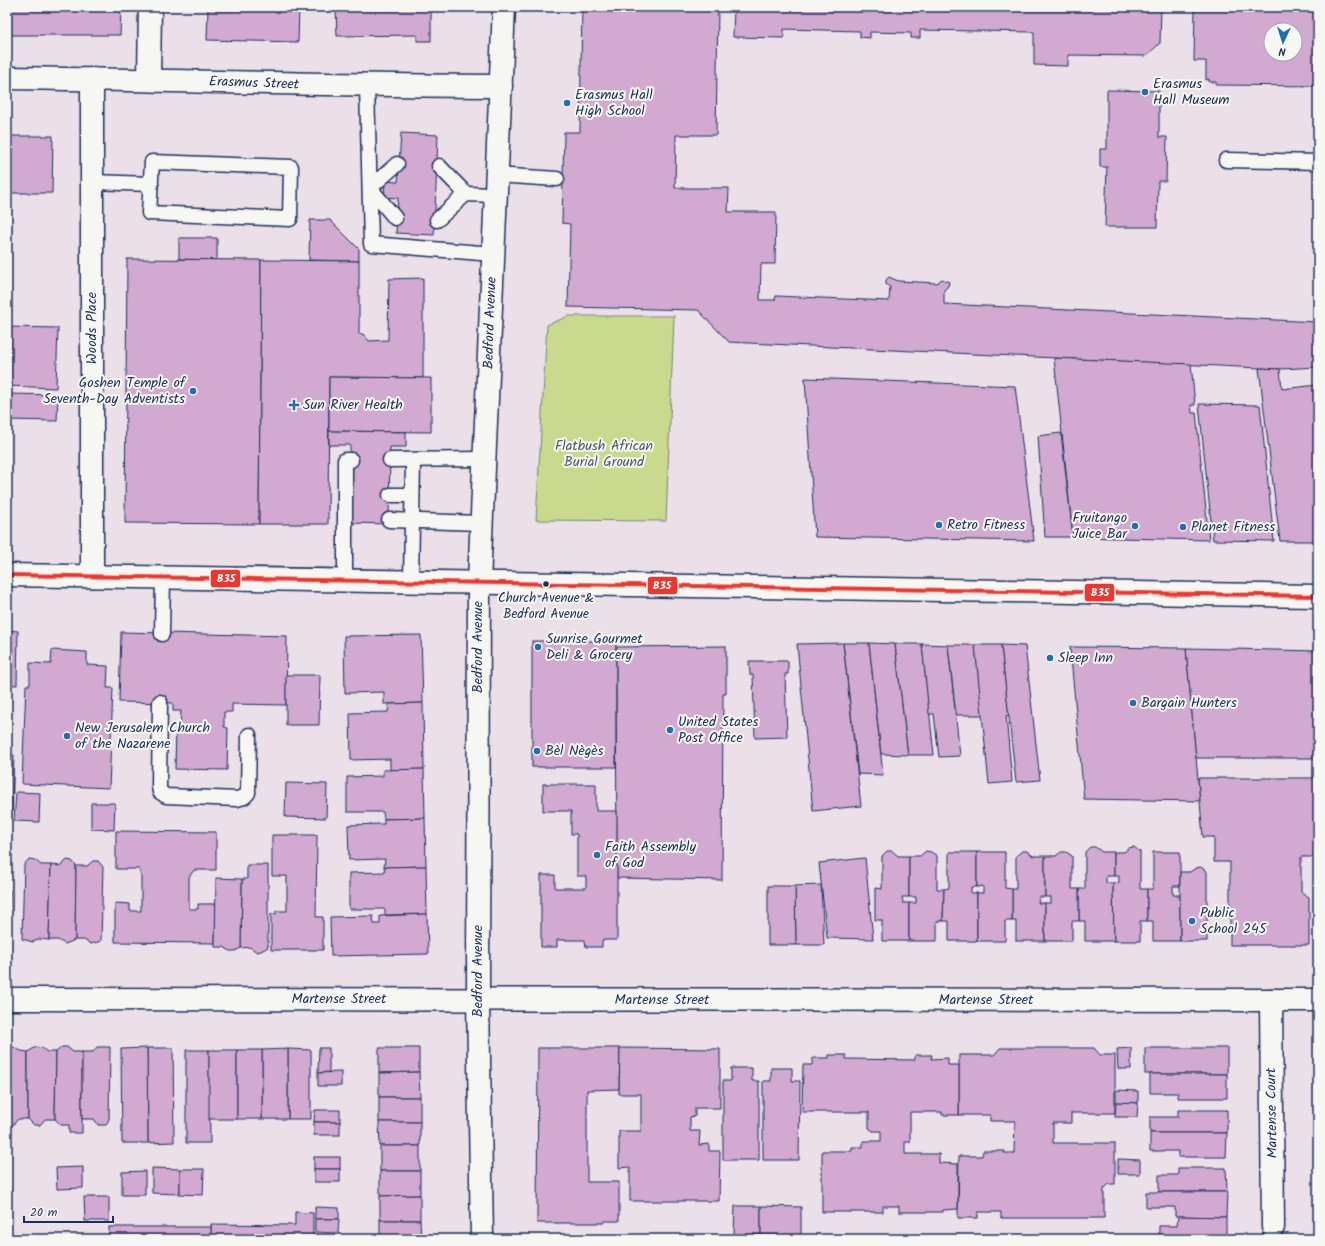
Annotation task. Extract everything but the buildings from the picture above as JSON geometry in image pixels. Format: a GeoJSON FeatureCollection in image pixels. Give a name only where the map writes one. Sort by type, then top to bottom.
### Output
{"type":"FeatureCollection","features":[{"type":"Feature","properties":{"kind":"street"},"geometry":{"type":"LineString","coordinates":[[149,80],[150,7]]}},
{"type":"Feature","properties":{"kind":"street","name":"Bedford Avenue"},"geometry":{"type":"LineString","coordinates":[[482,1239],[478,999],[479,583],[492,254],[504,7]]}},
{"type":"Feature","properties":{"kind":"street","name":"Erasmus Street"},"geometry":{"type":"LineString","coordinates":[[7,78],[367,86],[500,86]]}},
{"type":"Feature","properties":{"kind":"street","name":"Woods Place"},"geometry":{"type":"LineString","coordinates":[[92,79],[92,576]]}},
{"type":"Feature","properties":{"kind":"street"},"geometry":{"type":"LineString","coordinates":[[7,575],[1318,596]]}},
{"type":"Feature","properties":{"kind":"street","name":"Martense Street"},"geometry":{"type":"LineString","coordinates":[[7,999],[1318,1000]]}},
{"type":"Feature","properties":{"kind":"street","name":"Martense Court"},"geometry":{"type":"LineString","coordinates":[[1271,1000],[1273,1227]]}},
{"type":"Feature","properties":{"kind":"lane"},"geometry":{"type":"LineString","coordinates":[[367,86],[371,244],[492,254]]}},
{"type":"Feature","properties":{"kind":"lane"},"geometry":{"type":"LineString","coordinates":[[1226,160],[1318,162]]}},
{"type":"Feature","properties":{"kind":"lane"},"geometry":{"type":"LineString","coordinates":[[152,162],[291,167],[290,219],[149,213],[151,184],[152,162]]}},
{"type":"Feature","properties":{"kind":"lane"},"geometry":{"type":"LineString","coordinates":[[370,188],[396,164]]}},
{"type":"Feature","properties":{"kind":"lane"},"geometry":{"type":"LineString","coordinates":[[439,166],[466,194]]}},
{"type":"Feature","properties":{"kind":"lane"},"geometry":{"type":"LineString","coordinates":[[437,220],[466,194],[496,185],[557,179]]}},
{"type":"Feature","properties":{"kind":"lane"},"geometry":{"type":"LineString","coordinates":[[92,182],[151,184]]}},
{"type":"Feature","properties":{"kind":"lane"},"geometry":{"type":"LineString","coordinates":[[370,188],[395,218]]}},
{"type":"Feature","properties":{"kind":"lane"},"geometry":{"type":"LineString","coordinates":[[390,460],[413,461],[484,459]]}},
{"type":"Feature","properties":{"kind":"lane"},"geometry":{"type":"LineString","coordinates":[[345,581],[348,494],[344,460],[350,460]]}},
{"type":"Feature","properties":{"kind":"lane"},"geometry":{"type":"LineString","coordinates":[[412,582],[413,461]]}},
{"type":"Feature","properties":{"kind":"lane"},"geometry":{"type":"LineString","coordinates":[[390,495],[412,495]]}},
{"type":"Feature","properties":{"kind":"lane"},"geometry":{"type":"LineString","coordinates":[[389,520],[481,523]]}},
{"type":"Feature","properties":{"kind":"lane"},"geometry":{"type":"LineString","coordinates":[[162,634],[163,577]]}},
{"type":"Feature","properties":{"kind":"lane"},"geometry":{"type":"LineString","coordinates":[[160,702],[159,787],[160,792],[166,796],[237,799],[244,797],[248,793],[249,735]]}},
{"type":"Feature","properties":{"kind":"green space","name":"Flatbush African Burial Ground"},"geometry":{"type":"Polygon","coordinates":[[[569,316],[674,316],[666,521],[536,520],[547,325],[569,316]]]}},
{"type":"Feature","properties":{"kind":"transit line","name":"B35"},"geometry":{"type":"LineString","coordinates":[[7,575],[1318,596]]}},
{"type":"Feature","properties":{"kind":"place","name":"Erasmus Hall Museum"},"geometry":{"type":"Point","coordinates":[1145,92]}},
{"type":"Feature","properties":{"kind":"place","name":"Erasmus Hall High School"},"geometry":{"type":"Point","coordinates":[567,103]}},
{"type":"Feature","properties":{"kind":"place","name":"Goshen Temple of Seventh-Day Adventists"},"geometry":{"type":"Point","coordinates":[193,391]}},
{"type":"Feature","properties":{"kind":"place","name":"Sun River Health"},"geometry":{"type":"Point","coordinates":[294,405]}},
{"type":"Feature","properties":{"kind":"place","name":"Retro Fitness"},"geometry":{"type":"Point","coordinates":[939,525]}},
{"type":"Feature","properties":{"kind":"place","name":"Fruitango Juice Bar"},"geometry":{"type":"Point","coordinates":[1135,526]}},
{"type":"Feature","properties":{"kind":"place","name":"Planet Fitness"},"geometry":{"type":"Point","coordinates":[1183,527]}},
{"type":"Feature","properties":{"kind":"place","name":"Church Avenue & Bedford Avenue"},"geometry":{"type":"Point","coordinates":[546,584]}},
{"type":"Feature","properties":{"kind":"place","name":"Sunrise Gourmet Deli & Grocery"},"geometry":{"type":"Point","coordinates":[538,647]}},
{"type":"Feature","properties":{"kind":"place","name":"Sleep Inn"},"geometry":{"type":"Point","coordinates":[1050,658]}},
{"type":"Feature","properties":{"kind":"place","name":"Bargain Hunters"},"geometry":{"type":"Point","coordinates":[1133,703]}},
{"type":"Feature","properties":{"kind":"place","name":"United States Post Office"},"geometry":{"type":"Point","coordinates":[670,730]}},
{"type":"Feature","properties":{"kind":"place","name":"New Jerusalem Church of the Nazarene"},"geometry":{"type":"Point","coordinates":[67,736]}},
{"type":"Feature","properties":{"kind":"place","name":"Bèl Nègès"},"geometry":{"type":"Point","coordinates":[537,751]}},
{"type":"Feature","properties":{"kind":"place","name":"Faith Assembly of God"},"geometry":{"type":"Point","coordinates":[597,855]}},
{"type":"Feature","properties":{"kind":"place","name":"Public School 245"},"geometry":{"type":"Point","coordinates":[1192,921]}}]}
